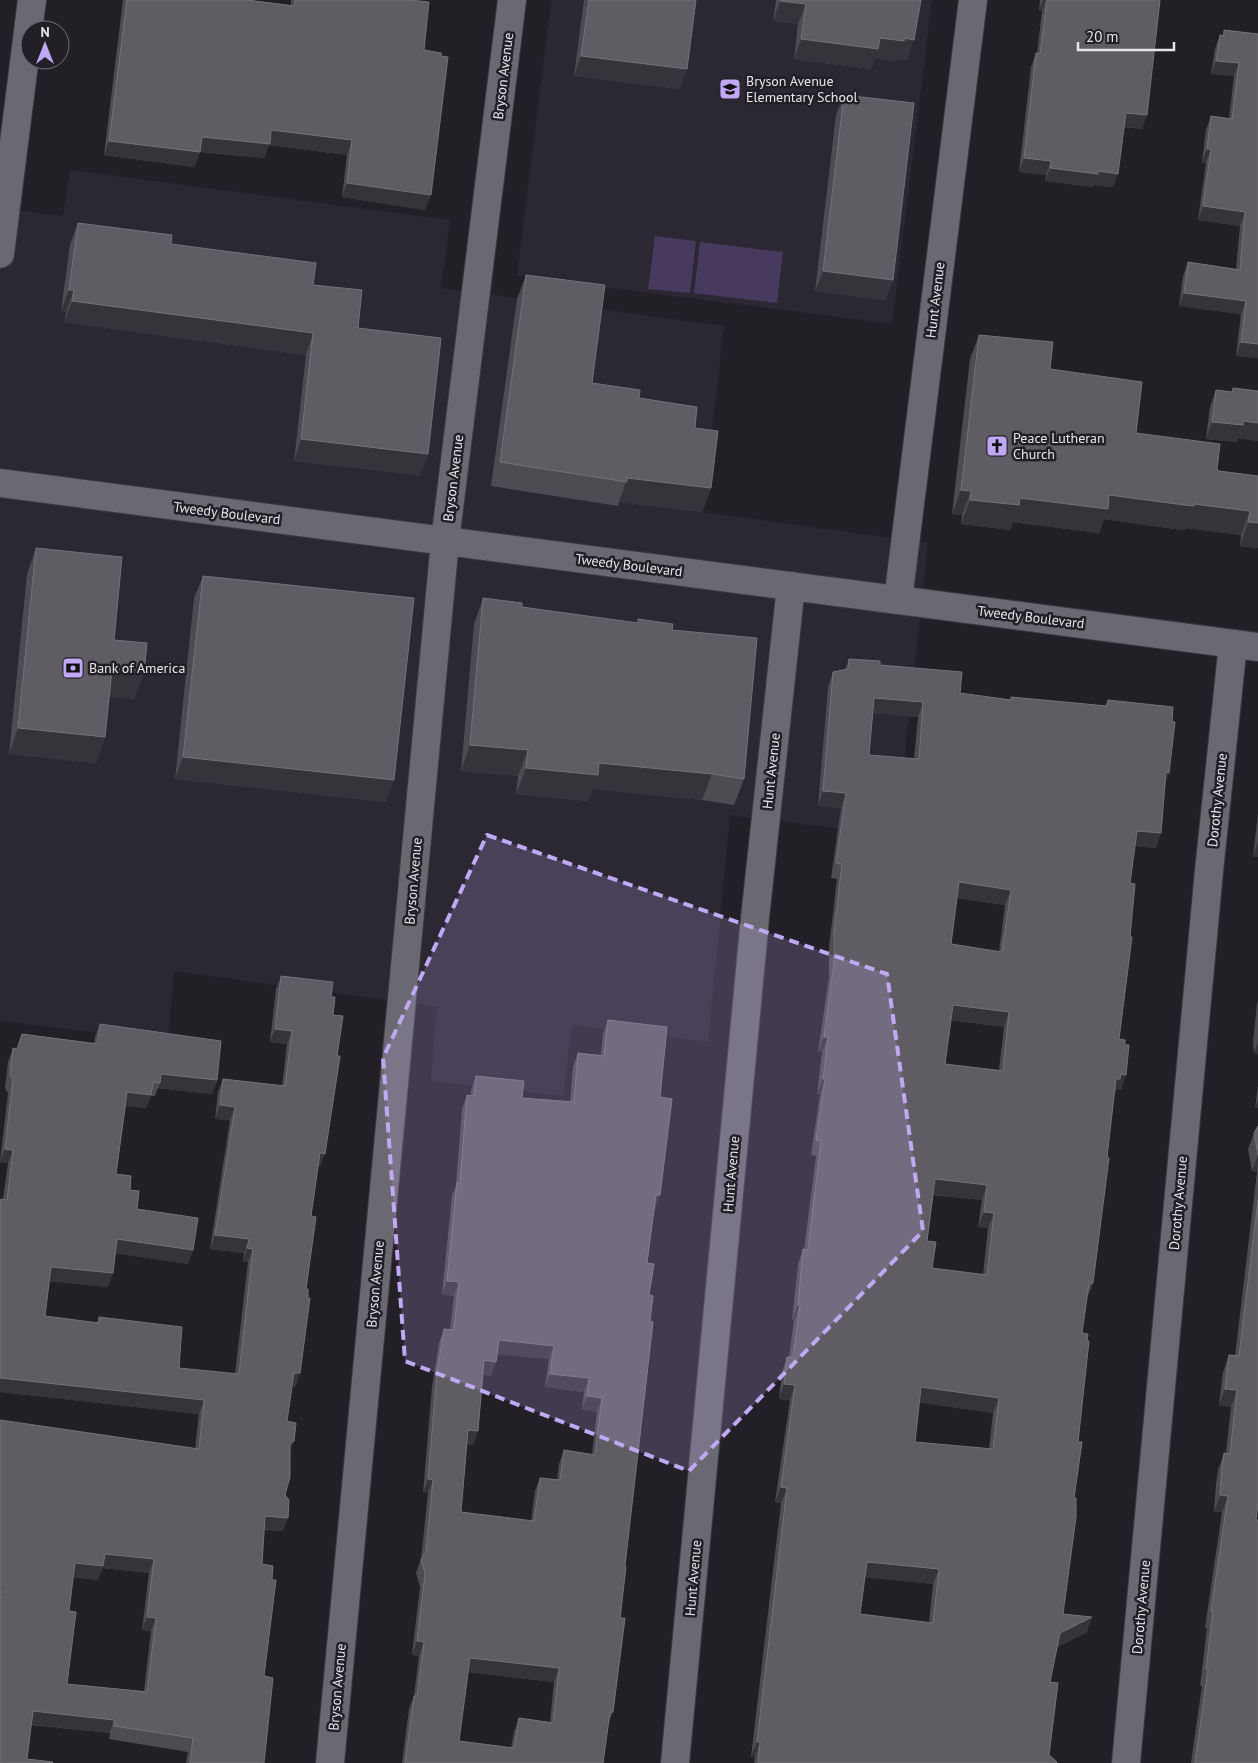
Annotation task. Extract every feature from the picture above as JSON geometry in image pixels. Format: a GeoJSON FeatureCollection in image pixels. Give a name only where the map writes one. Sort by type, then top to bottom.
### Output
{"type":"FeatureCollection","features":[{"type":"Feature","properties":{"kind":"street"},"geometry":{"type":"LineString","coordinates":[[0,254],[32,0]]}},
{"type":"Feature","properties":{"kind":"street","name":"Bryson Avenue"},"geometry":{"type":"LineString","coordinates":[[330,1763],[445,541],[512,0]]}},
{"type":"Feature","properties":{"kind":"street","name":"Hunt Avenue"},"geometry":{"type":"LineString","coordinates":[[898,600],[973,0]]}},
{"type":"Feature","properties":{"kind":"street","name":"Tweedy Boulevard"},"geometry":{"type":"LineString","coordinates":[[0,483],[1246,645]]}},
{"type":"Feature","properties":{"kind":"street","name":"Hunt Avenue"},"geometry":{"type":"LineString","coordinates":[[676,1763],[755,918],[791,586]]}},
{"type":"Feature","properties":{"kind":"street","name":"Dorothy Avenue"},"geometry":{"type":"LineString","coordinates":[[1126,1763],[1208,881],[1246,645]]}},
{"type":"Feature","properties":{"kind":"highlighted area"},"geometry":{"type":"Polygon","coordinates":[[[487,835],[887,974],[923,1231],[689,1471],[405,1361],[383,1058],[487,835]]]}},
{"type":"Feature","properties":{"kind":"shaded area","name":"Bryson Avenue Elementary School"},"geometry":{"type":"Polygon","coordinates":[[[551,0],[932,0],[892,324],[517,276],[551,0]]]}},
{"type":"Feature","properties":{"kind":"shaded area"},"geometry":{"type":"Polygon","coordinates":[[[70,170],[450,220],[441,288],[724,326],[703,512],[928,543],[896,836],[730,815],[708,1042],[572,1025],[563,1096],[431,1081],[437,1007],[174,971],[168,1041],[0,1021],[0,208],[63,216],[70,170]]]}},
{"type":"Feature","properties":{"kind":"shaded area"},"geometry":{"type":"Polygon","coordinates":[[[655,236],[696,241],[690,293],[648,289],[655,236]]]}},
{"type":"Feature","properties":{"kind":"shaded area"},"geometry":{"type":"Polygon","coordinates":[[[700,242],[783,252],[777,303],[694,293],[700,242]]]}},
{"type":"Feature","properties":{"kind":"building"},"geometry":{"type":"Polygon","coordinates":[[[127,0],[247,0],[294,6],[295,0],[410,0],[429,2],[424,50],[441,53],[441,56],[448,57],[431,195],[347,183],[352,140],[271,130],[270,144],[202,137],[200,152],[109,141],[127,0]]]}},
{"type":"Feature","properties":{"kind":"building"},"geometry":{"type":"Polygon","coordinates":[[[589,0],[696,0],[687,69],[581,56],[589,0]]]}},
{"type":"Feature","properties":{"kind":"building"},"geometry":{"type":"Polygon","coordinates":[[[780,0],[921,0],[914,40],[905,38],[904,41],[880,38],[878,49],[801,39],[806,4],[780,0]]]}},
{"type":"Feature","properties":{"kind":"building"},"geometry":{"type":"Polygon","coordinates":[[[1047,0],[1160,0],[1147,115],[1126,113],[1118,174],[1098,171],[1098,174],[1050,168],[1051,161],[1024,158],[1036,53],[1040,54],[1047,0]]]}},
{"type":"Feature","properties":{"kind":"building"},"geometry":{"type":"Polygon","coordinates":[[[1224,30],[1258,34],[1258,344],[1241,342],[1246,301],[1184,293],[1188,262],[1240,270],[1245,212],[1203,206],[1211,149],[1207,149],[1211,116],[1232,119],[1239,63],[1216,61],[1220,35],[1224,36],[1224,30]]]}},
{"type":"Feature","properties":{"kind":"building"},"geometry":{"type":"Polygon","coordinates":[[[844,95],[914,103],[893,280],[823,271],[844,95]]]}},
{"type":"Feature","properties":{"kind":"building"},"geometry":{"type":"Polygon","coordinates":[[[78,223],[172,235],[171,244],[316,263],[313,285],[362,290],[358,328],[441,338],[428,454],[301,439],[313,333],[72,301],[74,290],[69,290],[78,223]]]}},
{"type":"Feature","properties":{"kind":"building"},"geometry":{"type":"Polygon","coordinates":[[[526,275],[605,285],[592,383],[640,390],[639,398],[697,407],[695,428],[718,431],[711,488],[627,478],[627,482],[500,462],[526,275]]]}},
{"type":"Feature","properties":{"kind":"building"},"geometry":{"type":"Polygon","coordinates":[[[979,335],[1053,342],[1050,369],[1142,382],[1136,433],[1220,444],[1217,469],[1219,471],[1258,476],[1258,523],[1248,522],[1250,511],[1109,495],[1108,509],[1020,498],[1019,505],[970,500],[971,491],[961,490],[979,335]]]}},
{"type":"Feature","properties":{"kind":"building"},"geometry":{"type":"Polygon","coordinates":[[[1233,388],[1258,391],[1258,423],[1243,421],[1243,425],[1212,422],[1216,390],[1232,392],[1233,388]]]}},
{"type":"Feature","properties":{"kind":"building","name":"Bank of America"},"geometry":{"type":"Polygon","coordinates":[[[36,548],[122,557],[114,640],[147,643],[144,673],[112,670],[105,737],[18,728],[36,548]]]}},
{"type":"Feature","properties":{"kind":"building"},"geometry":{"type":"Polygon","coordinates":[[[203,576],[414,598],[394,780],[183,757],[203,576]]]}},
{"type":"Feature","properties":{"kind":"building"},"geometry":{"type":"Polygon","coordinates":[[[483,598],[522,603],[522,607],[638,623],[638,619],[673,624],[672,630],[757,638],[744,779],[599,763],[598,775],[526,768],[528,750],[470,745],[483,598]]]}},
{"type":"Feature","properties":{"kind":"building"},"geometry":{"type":"Polygon","coordinates":[[[849,659],[880,661],[880,665],[962,672],[960,693],[1011,700],[1011,697],[1107,706],[1108,700],[1173,707],[1172,721],[1175,722],[1169,773],[1166,772],[1161,833],[1137,831],[1130,883],[1135,884],[1130,937],[1132,937],[1119,1039],[1125,1040],[1125,1045],[1129,1045],[1126,1075],[1121,1074],[1120,1079],[1116,1079],[1107,1157],[1109,1158],[1093,1283],[1089,1283],[1082,1333],[1088,1334],[1087,1341],[1089,1341],[1078,1442],[1082,1442],[1074,1498],[1076,1498],[1076,1517],[1063,1614],[1092,1617],[1060,1633],[1050,1682],[1058,1683],[1049,1755],[1056,1763],[758,1763],[760,1742],[757,1742],[787,1488],[781,1487],[795,1385],[784,1384],[787,1357],[793,1357],[800,1305],[798,1305],[803,1249],[808,1250],[821,1141],[816,1140],[825,1079],[823,1079],[828,1037],[824,1037],[834,962],[834,932],[842,864],[836,863],[846,793],[823,791],[833,672],[848,669],[849,659]],[[874,698],[869,755],[919,759],[923,702],[874,698]],[[959,882],[951,944],[1002,952],[1011,890],[959,882]],[[953,1005],[945,1064],[1003,1071],[1009,1012],[953,1005]],[[935,1179],[927,1241],[936,1242],[932,1268],[987,1275],[994,1213],[984,1212],[987,1185],[935,1179]],[[921,1387],[915,1442],[993,1449],[999,1398],[921,1387]],[[867,1562],[860,1614],[933,1623],[939,1569],[867,1562]]]}},
{"type":"Feature","properties":{"kind":"building"},"geometry":{"type":"Polygon","coordinates":[[[281,976],[333,982],[331,997],[335,997],[333,1015],[343,1016],[337,1056],[340,1056],[325,1154],[320,1153],[311,1216],[316,1217],[306,1289],[308,1289],[308,1298],[310,1298],[300,1373],[294,1373],[287,1421],[296,1423],[294,1441],[290,1444],[290,1477],[285,1495],[289,1500],[288,1518],[265,1516],[262,1564],[273,1566],[272,1580],[276,1580],[264,1676],[273,1678],[264,1763],[190,1763],[193,1738],[114,1726],[114,1720],[33,1711],[27,1759],[53,1762],[0,1763],[0,1593],[2,1592],[0,1592],[0,1420],[199,1449],[204,1400],[0,1378],[0,1208],[1,1199],[7,1200],[13,1150],[5,1149],[13,1079],[10,1075],[13,1048],[17,1049],[22,1034],[97,1044],[100,1024],[221,1041],[217,1080],[161,1074],[160,1083],[153,1082],[151,1095],[127,1092],[116,1174],[131,1176],[130,1190],[139,1191],[137,1209],[198,1218],[193,1250],[117,1239],[113,1273],[51,1267],[45,1316],[99,1323],[99,1317],[182,1327],[179,1368],[239,1374],[253,1249],[247,1248],[249,1239],[215,1235],[235,1107],[220,1105],[223,1079],[285,1086],[292,1031],[275,1029],[281,976]],[[105,1554],[103,1566],[75,1563],[69,1611],[76,1612],[67,1684],[147,1692],[156,1618],[147,1617],[154,1559],[105,1554]]]}},
{"type":"Feature","properties":{"kind":"building"},"geometry":{"type":"Polygon","coordinates":[[[608,1020],[667,1027],[660,1097],[672,1099],[660,1195],[656,1195],[647,1263],[654,1264],[649,1295],[653,1296],[650,1321],[653,1322],[620,1618],[625,1618],[613,1712],[610,1712],[603,1763],[405,1763],[414,1696],[417,1696],[424,1642],[417,1641],[425,1573],[421,1560],[426,1551],[433,1480],[428,1479],[437,1373],[444,1329],[454,1330],[459,1282],[447,1281],[457,1182],[460,1183],[467,1095],[474,1096],[476,1076],[524,1081],[522,1098],[574,1102],[578,1053],[604,1056],[608,1020]],[[499,1340],[496,1362],[484,1360],[478,1431],[468,1430],[461,1512],[534,1521],[540,1478],[560,1480],[564,1450],[595,1455],[602,1398],[587,1396],[589,1378],[550,1374],[554,1346],[499,1340]],[[470,1658],[459,1741],[514,1748],[519,1718],[553,1723],[559,1668],[470,1658]]]}},
{"type":"Feature","properties":{"kind":"building"},"geometry":{"type":"Polygon","coordinates":[[[1258,1126],[1258,1155],[1254,1133],[1258,1126]]]}},
{"type":"Feature","properties":{"kind":"building"},"geometry":{"type":"Polygon","coordinates":[[[1258,1200],[1258,1504],[1256,1520],[1258,1520],[1258,1763],[1195,1763],[1208,1670],[1206,1669],[1213,1611],[1211,1611],[1228,1496],[1220,1495],[1222,1467],[1224,1453],[1230,1454],[1237,1390],[1225,1389],[1229,1355],[1239,1356],[1258,1200]]]}},
{"type":"Feature","properties":{"kind":"place","name":"Bryson Avenue Elementary School"},"geometry":{"type":"Point","coordinates":[730,89]}},
{"type":"Feature","properties":{"kind":"place","name":"Peace Lutheran Church"},"geometry":{"type":"Point","coordinates":[997,446]}},
{"type":"Feature","properties":{"kind":"place","name":"Bank of America"},"geometry":{"type":"Point","coordinates":[73,668]}}]}
